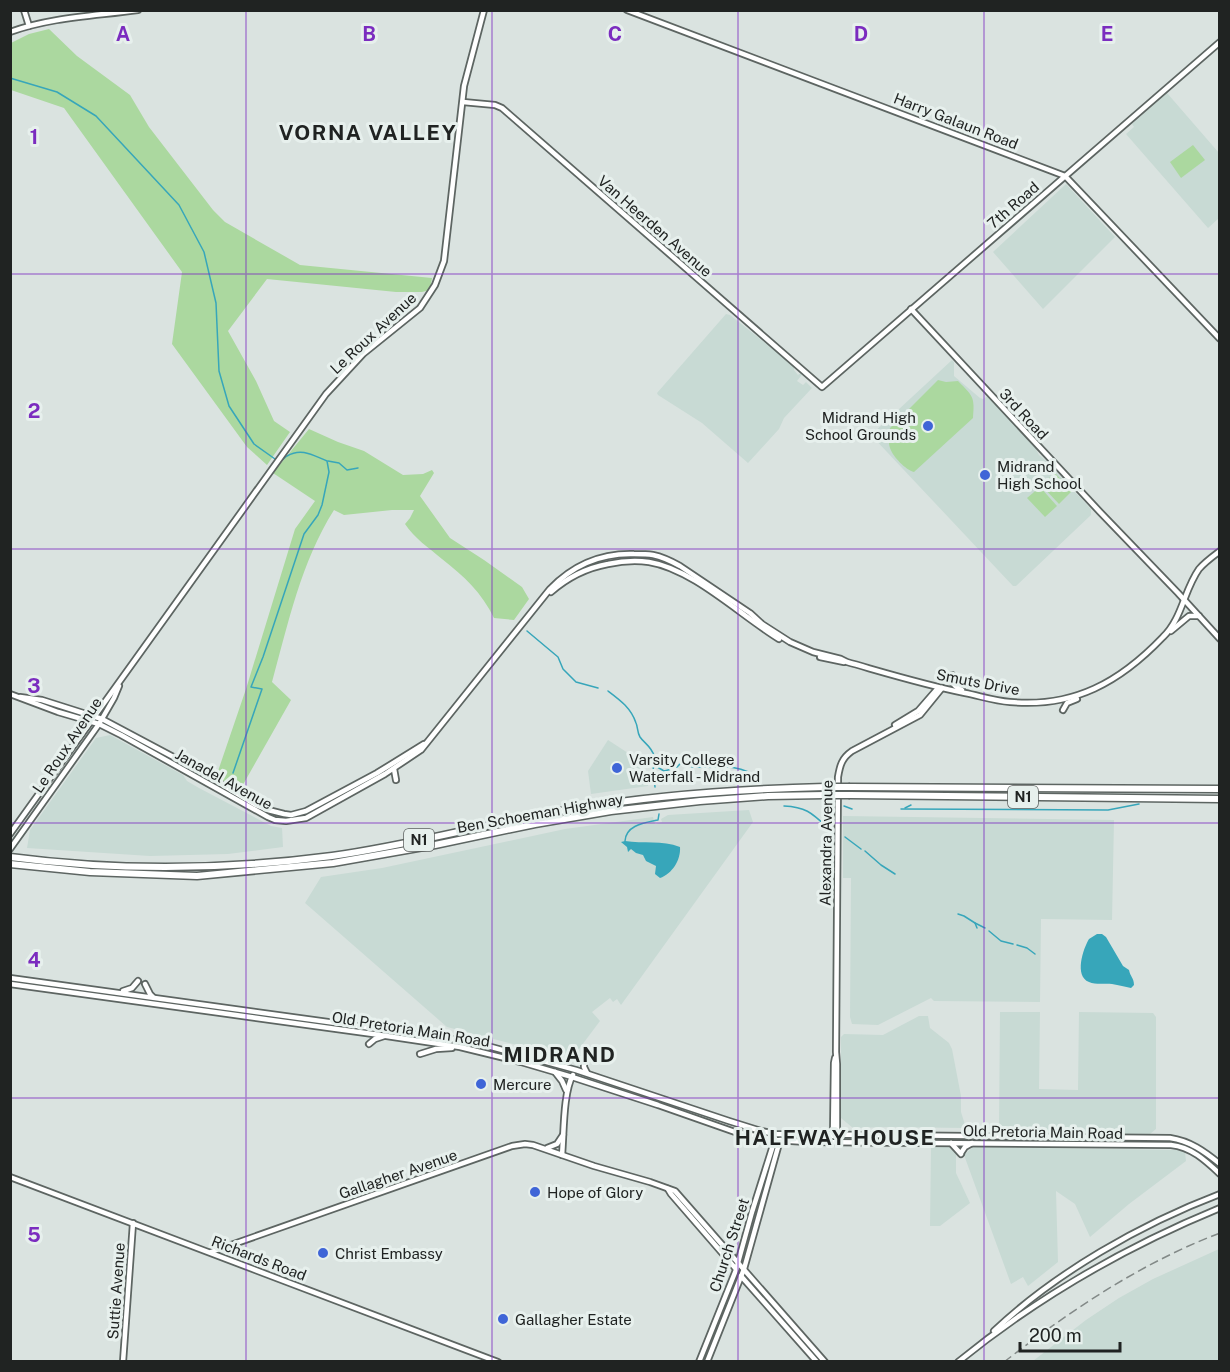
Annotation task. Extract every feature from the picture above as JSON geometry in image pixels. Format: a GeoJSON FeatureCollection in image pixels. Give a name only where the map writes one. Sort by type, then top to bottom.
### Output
{"type":"FeatureCollection","features":[{"type":"Feature","properties":{"kind":"highway","name":"Ben Schoeman Highway"},"geometry":{"type":"LineString","coordinates":[[10,857],[141,867],[195,867],[332,856],[534,816],[610,804],[745,790],[825,787],[1192,789],[1220,787]]}},
{"type":"Feature","properties":{"kind":"highway","name":"Ben Schoeman Highway"},"geometry":{"type":"LineString","coordinates":[[10,864],[110,873],[208,875],[333,863],[611,811],[768,796],[1220,800]]}},
{"type":"Feature","properties":{"kind":"main road"},"geometry":{"type":"LineString","coordinates":[[24,10],[29,26]]}},
{"type":"Feature","properties":{"kind":"main road"},"geometry":{"type":"LineString","coordinates":[[10,32],[56,21],[138,10]]}},
{"type":"Feature","properties":{"kind":"main road","name":"Le Roux Avenue"},"geometry":{"type":"LineString","coordinates":[[10,834],[326,394],[363,354],[420,308],[435,285],[442,269],[447,246],[463,102],[468,70],[483,10]]}},
{"type":"Feature","properties":{"kind":"main road","name":"Harry Galaun Road"},"geometry":{"type":"LineString","coordinates":[[627,10],[1065,176],[1220,339]]}},
{"type":"Feature","properties":{"kind":"main road","name":"7th Road"},"geometry":{"type":"LineString","coordinates":[[822,387],[1220,42]]}},
{"type":"Feature","properties":{"kind":"main road","name":"Van Heerden Avenue"},"geometry":{"type":"LineString","coordinates":[[463,102],[495,105],[502,108],[822,387]]}},
{"type":"Feature","properties":{"kind":"main road","name":"3rd Road"},"geometry":{"type":"LineString","coordinates":[[911,309],[1220,639]]}},
{"type":"Feature","properties":{"kind":"main road","name":"Smuts Drive"},"geometry":{"type":"LineString","coordinates":[[625,561],[649,562],[675,570],[701,584],[787,644],[801,651],[998,701],[1035,703],[1066,699],[1112,681],[1123,673],[1172,627],[1198,570],[1220,551]]}},
{"type":"Feature","properties":{"kind":"main road","name":"Smuts Drive"},"geometry":{"type":"LineString","coordinates":[[626,554],[654,555],[670,561],[790,642],[813,652],[841,658],[847,662]]}},
{"type":"Feature","properties":{"kind":"main road","name":"Janadel Avenue"},"geometry":{"type":"LineString","coordinates":[[20,697],[58,712],[99,724],[274,820],[296,821],[306,818],[394,769],[421,750],[557,581],[581,565],[601,557],[626,554]]}},
{"type":"Feature","properties":{"kind":"main road","name":"Janadel Avenue"},"geometry":{"type":"LineString","coordinates":[[538,603],[576,574],[601,565],[625,561]]}},
{"type":"Feature","properties":{"kind":"main road"},"geometry":{"type":"LineString","coordinates":[[1164,636],[1189,616],[1198,616]]}},
{"type":"Feature","properties":{"kind":"main road"},"geometry":{"type":"LineString","coordinates":[[952,675],[954,686],[969,694]]}},
{"type":"Feature","properties":{"kind":"main road","name":"Le Roux Avenue"},"geometry":{"type":"LineString","coordinates":[[11,847],[99,724],[120,683]]}},
{"type":"Feature","properties":{"kind":"main road"},"geometry":{"type":"LineString","coordinates":[[926,684],[930,689],[928,701]]}},
{"type":"Feature","properties":{"kind":"main road"},"geometry":{"type":"LineString","coordinates":[[880,735],[915,713],[940,688]]}},
{"type":"Feature","properties":{"kind":"main road","name":"Alexandra Avenue"},"geometry":{"type":"LineString","coordinates":[[835,1135],[838,777],[840,765],[848,754],[920,715],[940,688]]}},
{"type":"Feature","properties":{"kind":"main road"},"geometry":{"type":"LineString","coordinates":[[1063,710],[1067,703],[1089,691]]}},
{"type":"Feature","properties":{"kind":"main road"},"geometry":{"type":"LineString","coordinates":[[10,694],[20,697]]}},
{"type":"Feature","properties":{"kind":"main road","name":"Janadel Avenue"},"geometry":{"type":"LineString","coordinates":[[20,697],[42,700],[102,718],[256,804],[278,813],[291,815],[306,811],[354,786],[431,739]]}},
{"type":"Feature","properties":{"kind":"main road"},"geometry":{"type":"LineString","coordinates":[[394,769],[396,780]]}},
{"type":"Feature","properties":{"kind":"main road","name":"Old Pretoria Main Road"},"geometry":{"type":"LineString","coordinates":[[10,978],[473,1042],[576,1070],[729,1121],[779,1134],[1170,1138],[1192,1144],[1220,1164]]}},
{"type":"Feature","properties":{"kind":"main road"},"geometry":{"type":"LineString","coordinates":[[117,992],[130,989],[138,981]]}},
{"type":"Feature","properties":{"kind":"main road","name":"Old Pretoria Main Road"},"geometry":{"type":"LineString","coordinates":[[10,984],[460,1047],[572,1077],[725,1129],[778,1141],[1173,1145],[1190,1150],[1218,1173]]}},
{"type":"Feature","properties":{"kind":"main road"},"geometry":{"type":"LineString","coordinates":[[145,984],[153,997]]}},
{"type":"Feature","properties":{"kind":"main road"},"geometry":{"type":"LineString","coordinates":[[369,1044],[376,1038],[390,1036]]}},
{"type":"Feature","properties":{"kind":"main road"},"geometry":{"type":"LineString","coordinates":[[420,1054],[460,1047]]}},
{"type":"Feature","properties":{"kind":"main road","name":"Alexandra Avenue"},"geometry":{"type":"LineString","coordinates":[[836,1052],[833,1120],[836,1142]]}},
{"type":"Feature","properties":{"kind":"main road"},"geometry":{"type":"LineString","coordinates":[[584,1058],[584,1067],[588,1074]]}},
{"type":"Feature","properties":{"kind":"main road"},"geometry":{"type":"LineString","coordinates":[[562,1155],[567,1093],[576,1070]]}},
{"type":"Feature","properties":{"kind":"main road"},"geometry":{"type":"LineString","coordinates":[[555,1072],[567,1093]]}},
{"type":"Feature","properties":{"kind":"main road"},"geometry":{"type":"LineString","coordinates":[[817,1135],[828,1128],[833,1120]]}},
{"type":"Feature","properties":{"kind":"main road"},"geometry":{"type":"LineString","coordinates":[[542,1147],[552,1147],[557,1144],[564,1132]]}},
{"type":"Feature","properties":{"kind":"main road","name":"Church Street"},"geometry":{"type":"LineString","coordinates":[[707,1362],[744,1269],[779,1134]]}},
{"type":"Feature","properties":{"kind":"main road","name":"Church Street"},"geometry":{"type":"LineString","coordinates":[[699,1362],[736,1270],[778,1141]]}},
{"type":"Feature","properties":{"kind":"main road"},"geometry":{"type":"LineString","coordinates":[[951,1143],[961,1154],[972,1143]]}},
{"type":"Feature","properties":{"kind":"main road","name":"Gallagher Avenue"},"geometry":{"type":"LineString","coordinates":[[210,1252],[512,1146],[525,1144],[542,1147],[668,1189]]}},
{"type":"Feature","properties":{"kind":"main road","name":"Richards Road"},"geometry":{"type":"LineString","coordinates":[[10,1177],[498,1362]]}},
{"type":"Feature","properties":{"kind":"main road"},"geometry":{"type":"LineString","coordinates":[[668,1189],[677,1194],[825,1362]]}},
{"type":"Feature","properties":{"kind":"main road"},"geometry":{"type":"LineString","coordinates":[[668,1189],[817,1362]]}},
{"type":"Feature","properties":{"kind":"main road"},"geometry":{"type":"LineString","coordinates":[[958,1362],[1033,1298],[1078,1267],[1144,1228],[1220,1193]]}},
{"type":"Feature","properties":{"kind":"main road"},"geometry":{"type":"LineString","coordinates":[[985,1339],[1078,1277],[1163,1233],[1220,1208]]}},
{"type":"Feature","properties":{"kind":"main road","name":"Suttie Avenue"},"geometry":{"type":"LineString","coordinates":[[123,1362],[133,1223]]}},
{"type":"Feature","properties":{"kind":"main road"},"geometry":{"type":"LineString","coordinates":[[729,1254],[741,1252]]}},
{"type":"Feature","properties":{"kind":"main road"},"geometry":{"type":"LineString","coordinates":[[737,1286],[743,1283],[750,1285]]}},
{"type":"Feature","properties":{"kind":"shaded area"},"geometry":{"type":"Polygon","coordinates":[[[1167,93],[1219,153],[1219,218],[1208,228],[1126,134],[1134,127],[1132,124],[1167,93]]]}},
{"type":"Feature","properties":{"kind":"shaded area"},"geometry":{"type":"Polygon","coordinates":[[[1066,184],[1115,237],[1043,309],[993,252],[1066,184]]]}},
{"type":"Feature","properties":{"kind":"shaded area"},"geometry":{"type":"Polygon","coordinates":[[[726,314],[788,361],[798,375],[803,371],[797,381],[803,385],[806,382],[812,388],[784,418],[779,429],[748,463],[702,423],[657,393],[726,314]]]}},
{"type":"Feature","properties":{"kind":"shaded area","name":"Midrand High School"},"geometry":{"type":"Polygon","coordinates":[[[952,360],[954,376],[980,398],[983,399],[990,395],[1039,455],[1091,509],[1091,515],[1016,586],[1013,586],[871,435],[952,360]]]}},
{"type":"Feature","properties":{"kind":"shaded area"},"geometry":{"type":"Polygon","coordinates":[[[110,735],[183,775],[187,781],[199,788],[271,826],[282,828],[283,847],[228,854],[150,856],[27,848],[30,830],[96,738],[110,735]]]}},
{"type":"Feature","properties":{"kind":"shaded area","name":"Varsity College Waterfall - Midrand"},"geometry":{"type":"Polygon","coordinates":[[[608,740],[631,755],[647,772],[648,786],[591,794],[588,771],[608,740]]]}},
{"type":"Feature","properties":{"kind":"shaded area"},"geometry":{"type":"Polygon","coordinates":[[[749,810],[753,822],[621,1005],[617,999],[613,1002],[610,998],[592,1012],[600,1021],[576,1053],[544,1052],[447,1027],[305,903],[321,877],[382,868],[565,829],[653,817],[655,824],[662,822],[661,819],[668,815],[749,810]]]}},
{"type":"Feature","properties":{"kind":"shaded area"},"geometry":{"type":"Polygon","coordinates":[[[843,816],[1114,820],[1112,920],[1041,919],[1040,1002],[934,1001],[931,998],[878,1025],[852,1024],[850,1017],[851,878],[843,878],[843,816]]]}},
{"type":"Feature","properties":{"kind":"shaded area"},"geometry":{"type":"Polygon","coordinates":[[[1000,1012],[1040,1012],[1039,1089],[1078,1090],[1079,1012],[1153,1013],[1156,1017],[1156,1129],[1150,1134],[999,1132],[1000,1012]]]}},
{"type":"Feature","properties":{"kind":"shaded area"},"geometry":{"type":"Polygon","coordinates":[[[919,1016],[928,1016],[930,1028],[949,1043],[952,1049],[961,1096],[961,1112],[966,1128],[853,1128],[841,1118],[841,1037],[844,1034],[883,1035],[919,1016]]]}},
{"type":"Feature","properties":{"kind":"shaded area"},"geometry":{"type":"Polygon","coordinates":[[[931,1147],[949,1147],[956,1154],[956,1173],[970,1203],[940,1226],[930,1226],[931,1147]]]}},
{"type":"Feature","properties":{"kind":"shaded area"},"geometry":{"type":"Polygon","coordinates":[[[973,1147],[1178,1150],[1185,1152],[1186,1161],[1090,1237],[1075,1204],[1056,1191],[1058,1262],[1028,1286],[1023,1277],[1011,1284],[964,1155],[973,1147]]]}},
{"type":"Feature","properties":{"kind":"shaded area"},"geometry":{"type":"Polygon","coordinates":[[[1219,1249],[1219,1361],[1033,1361],[1119,1298],[1153,1279],[1219,1249]]]}},
{"type":"Feature","properties":{"kind":"green space"},"geometry":{"type":"Polygon","coordinates":[[[49,29],[77,56],[130,95],[149,127],[213,210],[225,222],[300,265],[432,278],[430,290],[422,292],[396,292],[267,279],[228,331],[256,381],[274,421],[290,432],[267,465],[247,447],[172,344],[182,272],[64,108],[11,90],[11,43],[29,34],[49,29]]]}},
{"type":"Feature","properties":{"kind":"green space"},"geometry":{"type":"Polygon","coordinates":[[[1193,145],[1205,160],[1181,178],[1170,162],[1193,145]]]}},
{"type":"Feature","properties":{"kind":"green space","name":"Midrand High School Grounds"},"geometry":{"type":"Polygon","coordinates":[[[938,380],[958,381],[967,390],[974,405],[973,418],[914,472],[904,466],[892,452],[889,443],[890,428],[938,380]]]}},
{"type":"Feature","properties":{"kind":"green space"},"geometry":{"type":"Polygon","coordinates":[[[309,429],[364,451],[403,475],[423,474],[432,470],[434,473],[420,496],[450,538],[522,587],[529,599],[514,620],[494,618],[472,586],[422,543],[405,524],[414,510],[344,515],[334,510],[304,572],[272,682],[291,700],[240,790],[216,777],[246,689],[295,529],[315,501],[273,473],[309,429]]]}},
{"type":"Feature","properties":{"kind":"green space"},"geometry":{"type":"Polygon","coordinates":[[[1055,473],[1072,491],[1059,504],[1041,485],[1055,473]]]}},
{"type":"Feature","properties":{"kind":"green space"},"geometry":{"type":"Polygon","coordinates":[[[1040,487],[1057,506],[1045,517],[1027,498],[1040,487]]]}},
{"type":"Feature","properties":{"kind":"water"},"geometry":{"type":"Polygon","coordinates":[[[621,842],[680,847],[679,857],[672,870],[660,878],[655,874],[656,866],[646,861],[643,855],[631,849],[628,852],[627,847],[621,842]]]}},
{"type":"Feature","properties":{"kind":"water"},"geometry":{"type":"Polygon","coordinates":[[[1097,934],[1106,937],[1123,966],[1129,970],[1134,983],[1131,988],[1092,983],[1084,979],[1081,968],[1082,955],[1089,939],[1097,934]]]}},
{"type":"Feature","properties":{"kind":"waterway"},"geometry":{"type":"LineString","coordinates":[[10,78],[57,92],[96,116],[179,205],[204,252],[216,303],[219,371],[229,406],[254,444],[275,459]]}},
{"type":"Feature","properties":{"kind":"waterway"},"geometry":{"type":"LineString","coordinates":[[233,773],[262,689],[251,687],[304,534],[318,515],[322,505],[329,472],[327,461],[308,453],[292,453],[279,462]]}},
{"type":"Feature","properties":{"kind":"waterway"},"geometry":{"type":"LineString","coordinates":[[328,461],[339,463],[347,470],[358,468]]}},
{"type":"Feature","properties":{"kind":"waterway"},"geometry":{"type":"LineString","coordinates":[[527,631],[558,657],[563,669],[576,682],[598,688]]}},
{"type":"Feature","properties":{"kind":"waterway"},"geometry":{"type":"LineString","coordinates":[[608,691],[631,713],[640,737],[653,753],[654,765],[664,771],[676,768],[682,762]]}},
{"type":"Feature","properties":{"kind":"waterway"},"geometry":{"type":"LineString","coordinates":[[654,765],[655,787]]}},
{"type":"Feature","properties":{"kind":"waterway"},"geometry":{"type":"LineString","coordinates":[[692,767],[734,768],[757,778]]}},
{"type":"Feature","properties":{"kind":"waterway"},"geometry":{"type":"LineString","coordinates":[[901,809],[1108,810],[1139,804]]}},
{"type":"Feature","properties":{"kind":"waterway"},"geometry":{"type":"LineString","coordinates":[[905,808],[911,805]]}},
{"type":"Feature","properties":{"kind":"waterway"},"geometry":{"type":"LineString","coordinates":[[784,806],[807,811],[827,827]]}},
{"type":"Feature","properties":{"kind":"waterway"},"geometry":{"type":"LineString","coordinates":[[844,806],[852,809]]}},
{"type":"Feature","properties":{"kind":"waterway"},"geometry":{"type":"LineString","coordinates":[[625,841],[632,828],[658,820],[659,814]]}},
{"type":"Feature","properties":{"kind":"waterway"},"geometry":{"type":"LineString","coordinates":[[845,837],[861,849]]}},
{"type":"Feature","properties":{"kind":"waterway"},"geometry":{"type":"LineString","coordinates":[[865,851],[895,874]]}},
{"type":"Feature","properties":{"kind":"waterway"},"geometry":{"type":"LineString","coordinates":[[958,914],[975,923],[977,928]]}},
{"type":"Feature","properties":{"kind":"waterway"},"geometry":{"type":"LineString","coordinates":[[975,923],[985,928]]}},
{"type":"Feature","properties":{"kind":"waterway"},"geometry":{"type":"LineString","coordinates":[[989,931],[1001,941],[1013,944]]}},
{"type":"Feature","properties":{"kind":"waterway"},"geometry":{"type":"LineString","coordinates":[[1017,945],[1035,954]]}},
{"type":"Feature","properties":{"kind":"railway"},"geometry":{"type":"LineString","coordinates":[[1004,1362],[1055,1324],[1108,1289],[1162,1258],[1220,1233]]}},
{"type":"Feature","properties":{"kind":"place","name":"Midrand High School Grounds"},"geometry":{"type":"Point","coordinates":[928,426]}},
{"type":"Feature","properties":{"kind":"place","name":"Midrand High School"},"geometry":{"type":"Point","coordinates":[985,475]}},
{"type":"Feature","properties":{"kind":"place","name":"Varsity College Waterfall - Midrand"},"geometry":{"type":"Point","coordinates":[617,768]}},
{"type":"Feature","properties":{"kind":"place","name":"Mercure"},"geometry":{"type":"Point","coordinates":[481,1084]}},
{"type":"Feature","properties":{"kind":"place","name":"Hope of Glory"},"geometry":{"type":"Point","coordinates":[535,1192]}},
{"type":"Feature","properties":{"kind":"place","name":"Christ Embassy"},"geometry":{"type":"Point","coordinates":[323,1253]}},
{"type":"Feature","properties":{"kind":"place","name":"Gallagher Estate"},"geometry":{"type":"Point","coordinates":[503,1319]}},
{"type":"Feature","properties":{"kind":"district","name":"VORNA VALLEY"},"geometry":{"type":"Point","coordinates":[368,132]}},
{"type":"Feature","properties":{"kind":"district","name":"MIDRAND"},"geometry":{"type":"Point","coordinates":[560,1054]}},
{"type":"Feature","properties":{"kind":"district","name":"HALFWAY HOUSE"},"geometry":{"type":"Point","coordinates":[835,1137]}}]}
